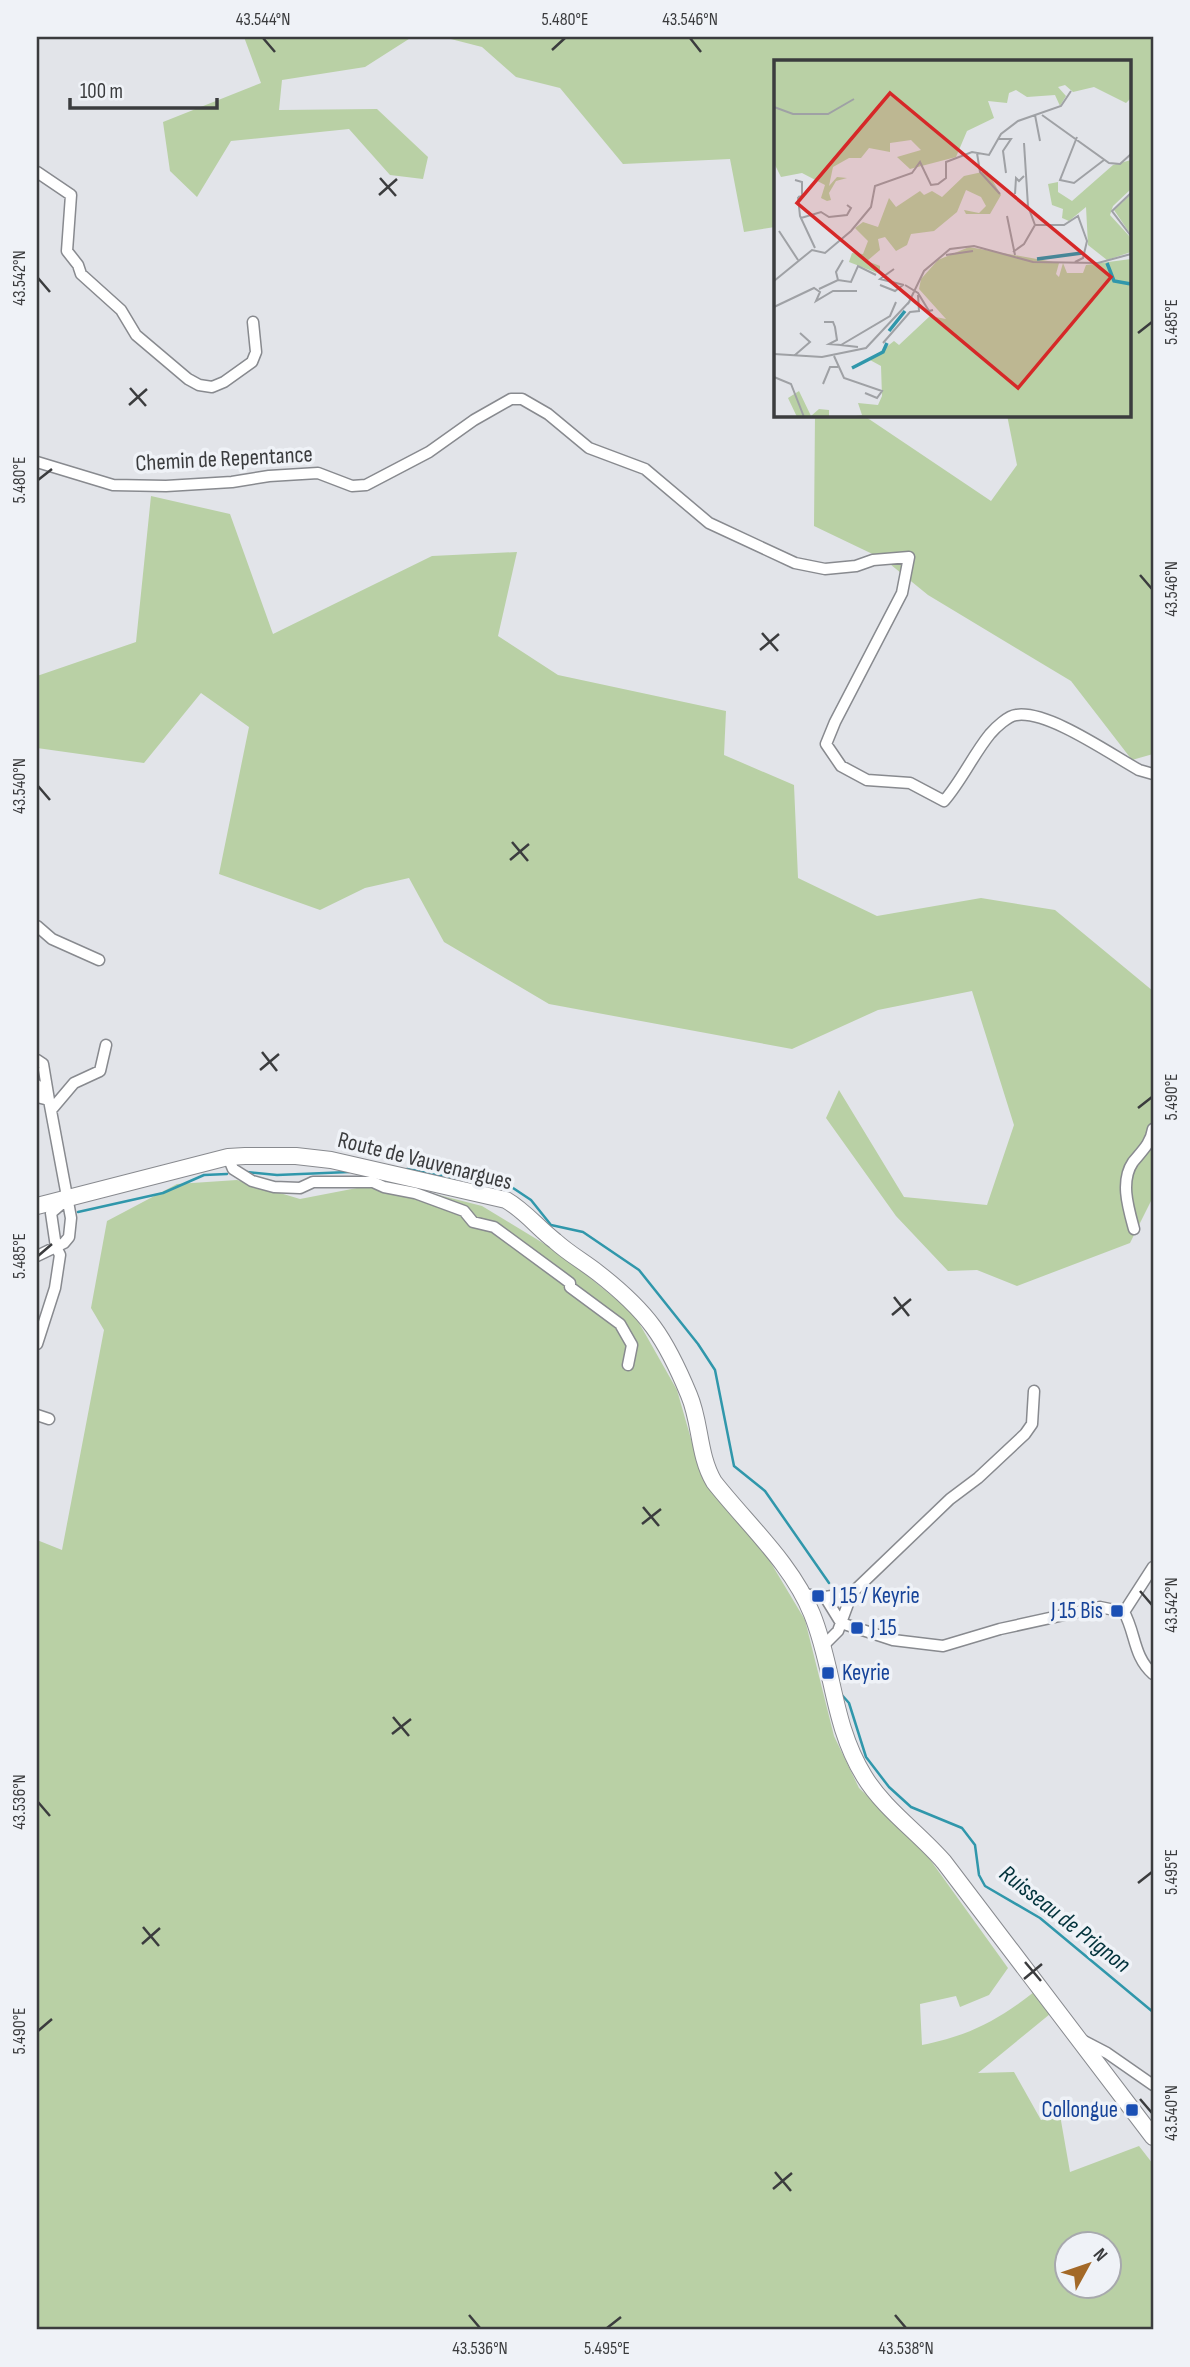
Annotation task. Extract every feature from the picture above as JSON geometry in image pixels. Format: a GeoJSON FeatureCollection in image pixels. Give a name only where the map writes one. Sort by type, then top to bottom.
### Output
{"type":"FeatureCollection","features":[{"type":"Feature","properties":{"kind":"main road","name":"Route de Vauvenargues"},"geometry":{"type":"LineString","coordinates":[[44,1215],[131,1189],[182,1168],[228,1157],[296,1156],[374,1175],[506,1200],[517,1206],[556,1242],[598,1273],[642,1312],[666,1344],[691,1401],[706,1468],[714,1482],[789,1573],[803,1594],[822,1647],[837,1714],[849,1749],[866,1780],[944,1862],[1075,2037],[1103,2061],[1153,2137]]}},
{"type":"Feature","properties":{"kind":"street"},"geometry":{"type":"LineString","coordinates":[[37,172],[71,195],[67,251],[78,265],[81,274],[121,310],[136,335],[188,379],[199,385],[212,387],[224,382],[252,362],[256,352],[253,322]]}},
{"type":"Feature","properties":{"kind":"street","name":"Chemin de Repentance"},"geometry":{"type":"LineString","coordinates":[[37,462],[113,485],[206,484],[318,472],[352,486],[366,485],[429,452],[474,420],[511,399],[522,399],[548,414],[589,448],[646,469],[709,523],[795,563],[825,569],[856,566],[873,560],[909,557],[902,593],[835,722],[827,744],[841,766],[867,780],[910,783],[944,801],[992,732],[1010,717],[1018,715],[1050,720],[1139,770],[1153,774]]}},
{"type":"Feature","properties":{"kind":"street"},"geometry":{"type":"LineString","coordinates":[[37,926],[52,939],[99,960]]}},
{"type":"Feature","properties":{"kind":"street"},"geometry":{"type":"LineString","coordinates":[[46,1101],[74,1083],[100,1071],[106,1045]]}},
{"type":"Feature","properties":{"kind":"street"},"geometry":{"type":"LineString","coordinates":[[37,1060],[43,1064],[46,1101],[70,1208],[69,1237],[37,1256]]}},
{"type":"Feature","properties":{"kind":"street"},"geometry":{"type":"LineString","coordinates":[[37,1085],[46,1101]]}},
{"type":"Feature","properties":{"kind":"street"},"geometry":{"type":"LineString","coordinates":[[1133,1228],[1125,1180],[1132,1164],[1152,1138],[1153,1129]]}},
{"type":"Feature","properties":{"kind":"street"},"geometry":{"type":"LineString","coordinates":[[228,1157],[233,1169],[252,1181],[274,1187],[300,1188],[313,1182],[374,1175],[384,1187],[415,1193],[464,1211],[473,1222],[494,1227],[503,1233],[620,1324],[632,1345],[628,1365]]}},
{"type":"Feature","properties":{"kind":"street"},"geometry":{"type":"LineString","coordinates":[[37,1344],[55,1288],[60,1255],[44,1215]]}},
{"type":"Feature","properties":{"kind":"street"},"geometry":{"type":"LineString","coordinates":[[822,1647],[838,1630],[852,1593],[950,1499],[986,1471],[1025,1434],[1032,1424],[1034,1391]]}},
{"type":"Feature","properties":{"kind":"street"},"geometry":{"type":"LineString","coordinates":[[37,1415],[49,1419]]}},
{"type":"Feature","properties":{"kind":"street"},"geometry":{"type":"LineString","coordinates":[[1124,1612],[1153,1567]]}},
{"type":"Feature","properties":{"kind":"street"},"geometry":{"type":"LineString","coordinates":[[803,1594],[825,1597],[852,1593]]}},
{"type":"Feature","properties":{"kind":"street"},"geometry":{"type":"LineString","coordinates":[[825,1597],[841,1623],[892,1640],[943,1646],[1000,1629],[1100,1607],[1124,1612],[1130,1623],[1138,1657],[1153,1674]]}},
{"type":"Feature","properties":{"kind":"street"},"geometry":{"type":"LineString","coordinates":[[1103,2061],[1125,2066],[1153,2085]]}},
{"type":"Feature","properties":{"kind":"green space"},"geometry":{"type":"Polygon","coordinates":[[[244,37],[412,37],[365,67],[282,80],[279,110],[377,109],[428,157],[423,179],[390,175],[349,129],[231,141],[197,197],[170,171],[163,122],[261,83],[244,37]]]}},
{"type":"Feature","properties":{"kind":"green space"},"geometry":{"type":"Polygon","coordinates":[[[443,37],[1153,37],[1153,754],[1132,760],[1071,681],[928,595],[885,560],[814,526],[815,416],[864,416],[991,501],[1017,465],[1007,416],[1130,416],[1130,60],[774,60],[774,227],[744,232],[730,159],[623,164],[560,88],[516,77],[482,47],[443,37]]]}},
{"type":"Feature","properties":{"kind":"green space"},"geometry":{"type":"Polygon","coordinates":[[[151,496],[230,514],[273,634],[432,556],[517,552],[498,636],[558,675],[726,711],[724,755],[794,785],[798,878],[877,916],[981,898],[1055,910],[1153,991],[1153,1197],[1130,1243],[1017,1286],[977,1270],[948,1271],[896,1216],[826,1118],[839,1090],[904,1197],[987,1205],[1014,1125],[972,991],[878,1010],[792,1049],[549,1004],[444,942],[409,878],[365,888],[320,910],[219,874],[249,727],[201,693],[144,763],[37,748],[37,676],[136,642],[151,496]]]}},
{"type":"Feature","properties":{"kind":"green space"},"geometry":{"type":"Polygon","coordinates":[[[237,1180],[300,1199],[388,1182],[482,1206],[561,1254],[634,1314],[677,1390],[701,1474],[759,1543],[805,1620],[834,1736],[859,1788],[921,1847],[1008,1968],[989,1995],[960,2007],[956,1996],[920,2004],[922,2045],[954,2037],[981,2026],[1034,1992],[1050,2014],[978,2073],[1014,2072],[1041,2120],[1060,2115],[1070,2172],[1139,2146],[1153,2164],[1153,2330],[37,2330],[37,1540],[62,1550],[104,1330],[91,1308],[107,1221],[177,1184],[237,1180]]]}},
{"type":"Feature","properties":{"kind":"waterway","name":"Ruisseau de Prignon"},"geometry":{"type":"LineString","coordinates":[[407,1169],[513,1188],[531,1200],[551,1225],[583,1232],[639,1270],[698,1344],[715,1370],[734,1466],[765,1491],[829,1583]]}},
{"type":"Feature","properties":{"kind":"waterway","name":"Ruisseau de Prignon"},"geometry":{"type":"LineString","coordinates":[[247,1172],[277,1175],[349,1172]]}},
{"type":"Feature","properties":{"kind":"waterway","name":"Ruisseau de Prignon"},"geometry":{"type":"LineString","coordinates":[[78,1212],[163,1193],[204,1175],[227,1174]]}},
{"type":"Feature","properties":{"kind":"waterway","name":"Ruisseau de Prignon"},"geometry":{"type":"LineString","coordinates":[[841,1694],[849,1703],[866,1757],[889,1787],[911,1807],[962,1828],[975,1845],[979,1875],[985,1886],[1040,1918],[1153,2012]]}},
{"type":"Feature","properties":{"kind":"place","name":"J 15 / Keyrie"},"geometry":{"type":"Point","coordinates":[818,1596]}},
{"type":"Feature","properties":{"kind":"place","name":"J 15 Bis"},"geometry":{"type":"Point","coordinates":[1117,1611]}},
{"type":"Feature","properties":{"kind":"place","name":"J 15"},"geometry":{"type":"Point","coordinates":[857,1628]}},
{"type":"Feature","properties":{"kind":"place","name":"Keyrie"},"geometry":{"type":"Point","coordinates":[828,1673]}},
{"type":"Feature","properties":{"kind":"place","name":"Collongue"},"geometry":{"type":"Point","coordinates":[1132,2110]}}]}
